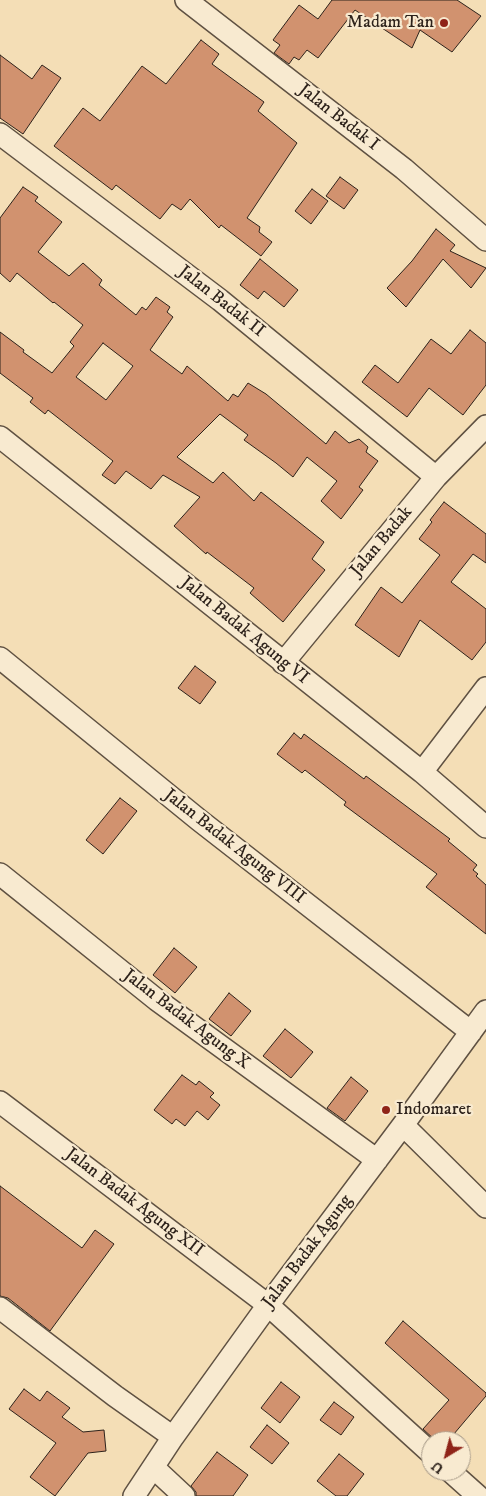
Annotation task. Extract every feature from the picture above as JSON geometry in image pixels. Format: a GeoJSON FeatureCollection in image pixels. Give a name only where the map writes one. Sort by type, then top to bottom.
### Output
{"type":"FeatureCollection","features":[{"type":"Feature","properties":{"kind":"street","name":"Jalan Badak I"},"geometry":{"type":"LineString","coordinates":[[186,0],[404,169],[486,240]]}},
{"type":"Feature","properties":{"kind":"street","name":"Jalan Badak II"},"geometry":{"type":"LineString","coordinates":[[3,142],[220,300],[436,477]]}},
{"type":"Feature","properties":{"kind":"street","name":"Jalan Badak"},"geometry":{"type":"LineString","coordinates":[[283,662],[436,477],[486,428]]}},
{"type":"Feature","properties":{"kind":"street","name":"Jalan Badak Agung VI"},"geometry":{"type":"LineString","coordinates":[[0,437],[422,772],[486,827]]}},
{"type":"Feature","properties":{"kind":"street","name":"Jalan Badak Agung VIII"},"geometry":{"type":"LineString","coordinates":[[0,658],[191,814],[471,1032]]}},
{"type":"Feature","properties":{"kind":"street"},"geometry":{"type":"LineString","coordinates":[[422,772],[486,688]]}},
{"type":"Feature","properties":{"kind":"street","name":"Jalan Badak Agung X"},"geometry":{"type":"LineString","coordinates":[[0,874],[157,1000],[376,1160]]}},
{"type":"Feature","properties":{"kind":"street","name":"Jalan Badak Agung"},"geometry":{"type":"LineString","coordinates":[[134,1496],[173,1437],[268,1305],[403,1126],[486,1011]]}},
{"type":"Feature","properties":{"kind":"street","name":"Jalan Badak Agung XII"},"geometry":{"type":"LineString","coordinates":[[0,1102],[268,1305],[421,1445]]}},
{"type":"Feature","properties":{"kind":"street"},"geometry":{"type":"LineString","coordinates":[[403,1126],[486,1207]]}},
{"type":"Feature","properties":{"kind":"street"},"geometry":{"type":"LineString","coordinates":[[0,1308],[114,1396],[173,1437]]}},
{"type":"Feature","properties":{"kind":"street"},"geometry":{"type":"LineString","coordinates":[[154,1468],[184,1496]]}},
{"type":"Feature","properties":{"kind":"street"},"geometry":{"type":"LineString","coordinates":[[461,1481],[478,1496]]}},
{"type":"Feature","properties":{"kind":"building"},"geometry":{"type":"Polygon","coordinates":[[[332,0],[457,0],[481,16],[452,52],[420,30],[412,48],[355,10],[318,58],[307,50],[299,60],[294,57],[289,64],[274,53],[280,45],[273,40],[299,5],[318,19],[332,0]]]}},
{"type":"Feature","properties":{"kind":"building"},"geometry":{"type":"Polygon","coordinates":[[[201,40],[219,54],[212,64],[264,102],[258,111],[297,143],[247,218],[260,227],[259,232],[272,242],[261,256],[221,225],[219,228],[190,199],[181,210],[172,204],[160,219],[116,185],[112,190],[54,146],[83,108],[100,121],[142,66],[166,84],[201,40]]]}},
{"type":"Feature","properties":{"kind":"building"},"geometry":{"type":"Polygon","coordinates":[[[0,55],[32,79],[42,65],[61,78],[23,134],[0,118],[0,55]]]}},
{"type":"Feature","properties":{"kind":"building"},"geometry":{"type":"Polygon","coordinates":[[[340,177],[358,190],[344,209],[326,196],[340,177]]]}},
{"type":"Feature","properties":{"kind":"building"},"geometry":{"type":"Polygon","coordinates":[[[23,187],[38,197],[35,201],[62,222],[38,252],[69,276],[83,263],[102,280],[99,285],[136,315],[142,307],[146,310],[156,297],[170,307],[167,312],[173,317],[150,350],[182,374],[187,366],[228,401],[233,394],[238,397],[248,383],[266,394],[326,444],[335,431],[349,443],[359,439],[368,447],[366,452],[378,461],[359,487],[363,490],[341,519],[321,501],[337,481],[307,457],[293,477],[244,440],[248,435],[220,414],[177,457],[213,483],[223,472],[254,501],[261,492],[324,542],[312,559],[325,570],[283,622],[250,593],[254,588],[207,552],[206,554],[174,526],[200,497],[163,475],[151,489],[126,471],[115,484],[102,475],[113,461],[48,410],[45,414],[30,402],[33,398],[0,373],[0,332],[52,373],[74,346],[70,342],[83,325],[17,273],[10,282],[0,273],[0,218],[23,187]],[[103,343],[76,377],[106,400],[133,366],[103,343]]]}},
{"type":"Feature","properties":{"kind":"building"},"geometry":{"type":"Polygon","coordinates":[[[312,189],[328,201],[311,224],[295,211],[312,189]]]}},
{"type":"Feature","properties":{"kind":"building"},"geometry":{"type":"Polygon","coordinates":[[[436,229],[455,245],[450,251],[486,268],[471,288],[443,259],[406,307],[387,288],[412,261],[436,229]]]}},
{"type":"Feature","properties":{"kind":"building"},"geometry":{"type":"Polygon","coordinates":[[[260,259],[298,290],[284,307],[264,291],[258,299],[240,285],[260,259]]]}},
{"type":"Feature","properties":{"kind":"building"},"geometry":{"type":"Polygon","coordinates":[[[470,330],[486,343],[486,385],[463,415],[429,388],[407,417],[362,382],[375,365],[398,383],[431,339],[451,354],[470,330]]]}},
{"type":"Feature","properties":{"kind":"building"},"geometry":{"type":"Polygon","coordinates":[[[444,502],[486,534],[486,563],[473,554],[451,582],[486,609],[486,642],[472,660],[420,620],[399,657],[355,625],[381,587],[402,603],[440,555],[419,539],[432,522],[430,520],[444,502]]]}},
{"type":"Feature","properties":{"kind":"building"},"geometry":{"type":"Polygon","coordinates":[[[195,666],[216,682],[200,704],[178,688],[195,666]]]}},
{"type":"Feature","properties":{"kind":"building"},"geometry":{"type":"Polygon","coordinates":[[[294,733],[301,739],[304,734],[364,779],[366,776],[450,839],[448,841],[477,865],[473,870],[478,874],[476,876],[486,885],[486,934],[426,887],[437,874],[344,805],[346,802],[305,770],[302,773],[277,754],[294,733]]]}},
{"type":"Feature","properties":{"kind":"building"},"geometry":{"type":"Polygon","coordinates":[[[120,798],[137,811],[103,854],[86,840],[120,798]]]}},
{"type":"Feature","properties":{"kind":"building"},"geometry":{"type":"Polygon","coordinates":[[[174,948],[197,967],[175,993],[153,975],[174,948]]]}},
{"type":"Feature","properties":{"kind":"building"},"geometry":{"type":"Polygon","coordinates":[[[229,993],[251,1011],[231,1036],[209,1019],[229,993]]]}},
{"type":"Feature","properties":{"kind":"building"},"geometry":{"type":"Polygon","coordinates":[[[285,1029],[313,1052],[291,1078],[263,1056],[285,1029]]]}},
{"type":"Feature","properties":{"kind":"building"},"geometry":{"type":"Polygon","coordinates":[[[182,1075],[196,1085],[199,1081],[214,1093],[210,1097],[220,1105],[208,1120],[197,1111],[185,1126],[176,1119],[172,1124],[154,1110],[182,1075]]]}},
{"type":"Feature","properties":{"kind":"building"},"geometry":{"type":"Polygon","coordinates":[[[351,1077],[368,1091],[345,1121],[327,1108],[351,1077]]]}},
{"type":"Feature","properties":{"kind":"building"},"geometry":{"type":"Polygon","coordinates":[[[0,1186],[82,1248],[95,1230],[114,1244],[50,1331],[8,1298],[0,1296],[0,1186]]]}},
{"type":"Feature","properties":{"kind":"building"},"geometry":{"type":"Polygon","coordinates":[[[403,1321],[486,1393],[486,1396],[456,1431],[425,1431],[423,1429],[449,1400],[385,1343],[403,1321]]]}},
{"type":"Feature","properties":{"kind":"building"},"geometry":{"type":"Polygon","coordinates":[[[281,1382],[300,1397],[280,1423],[261,1408],[281,1382]]]}},
{"type":"Feature","properties":{"kind":"building"},"geometry":{"type":"Polygon","coordinates":[[[24,1389],[40,1401],[47,1391],[70,1408],[62,1417],[83,1432],[104,1430],[106,1451],[88,1453],[55,1496],[30,1477],[56,1443],[9,1409],[24,1389]]]}},
{"type":"Feature","properties":{"kind":"building"},"geometry":{"type":"Polygon","coordinates":[[[334,1402],[354,1417],[341,1435],[320,1420],[334,1402]]]}},
{"type":"Feature","properties":{"kind":"building"},"geometry":{"type":"Polygon","coordinates":[[[267,1425],[289,1443],[272,1464],[250,1447],[267,1425]]]}},
{"type":"Feature","properties":{"kind":"building"},"geometry":{"type":"Polygon","coordinates":[[[217,1452],[248,1475],[233,1496],[196,1496],[196,1492],[191,1486],[217,1452]]]}},
{"type":"Feature","properties":{"kind":"building"},"geometry":{"type":"Polygon","coordinates":[[[339,1454],[364,1474],[347,1496],[336,1496],[317,1481],[339,1454]]]}},
{"type":"Feature","properties":{"kind":"place","name":"Madam Tan"},"geometry":{"type":"Point","coordinates":[444,23]}},
{"type":"Feature","properties":{"kind":"place","name":"Indomaret"},"geometry":{"type":"Point","coordinates":[386,1110]}}]}
